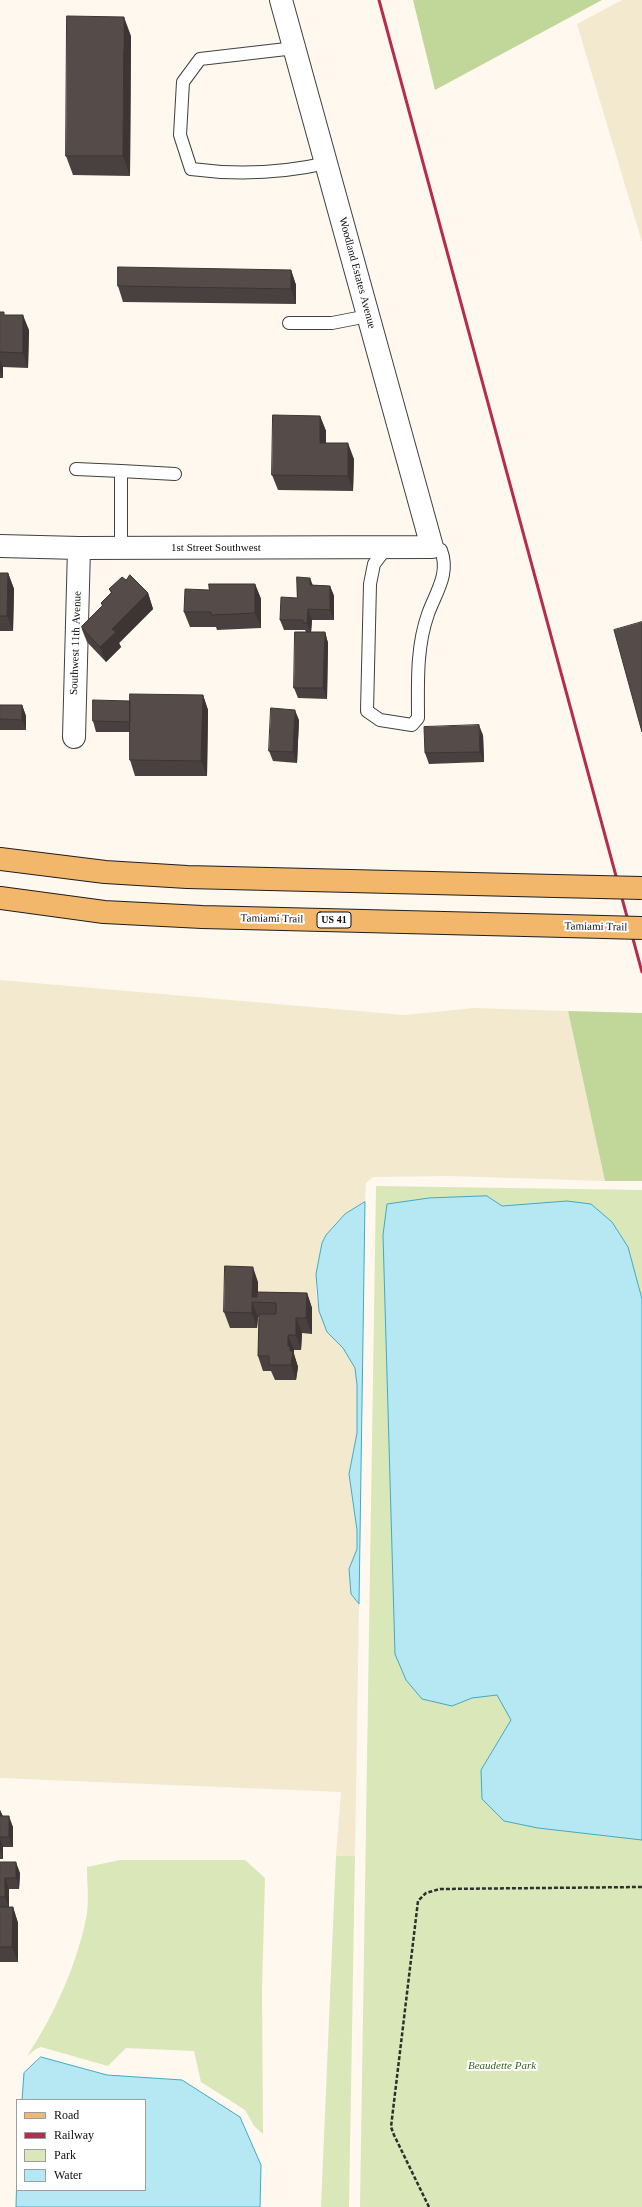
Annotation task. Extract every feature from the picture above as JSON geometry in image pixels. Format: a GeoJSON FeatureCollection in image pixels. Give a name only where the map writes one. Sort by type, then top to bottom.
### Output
{"type":"FeatureCollection","features":[{"type":"Feature","properties":{"kind":"main road"},"geometry":{"type":"LineString","coordinates":[[0,859],[105,872],[187,877],[642,888]]}},
{"type":"Feature","properties":{"kind":"main road","name":"Tamiami Trail"},"geometry":{"type":"LineString","coordinates":[[0,898],[104,912],[172,916],[642,928]]}},
{"type":"Feature","properties":{"kind":"street","name":"Woodland Estates Avenue"},"geometry":{"type":"LineString","coordinates":[[282,0],[432,547]]}},
{"type":"Feature","properties":{"kind":"street","name":"1st Street Southwest"},"geometry":{"type":"LineString","coordinates":[[0,546],[79,548],[432,547]]}},
{"type":"Feature","properties":{"kind":"street","name":"Southwest 11th Avenue"},"geometry":{"type":"LineString","coordinates":[[74,737],[79,548]]}},
{"type":"Feature","properties":{"kind":"lane"},"geometry":{"type":"LineString","coordinates":[[295,48],[200,59],[183,82],[180,135],[191,169],[221,173],[258,172],[302,169],[327,163]]}},
{"type":"Feature","properties":{"kind":"lane"},"geometry":{"type":"LineString","coordinates":[[289,323],[332,323],[368,316]]}},
{"type":"Feature","properties":{"kind":"lane"},"geometry":{"type":"LineString","coordinates":[[76,469],[175,474]]}},
{"type":"Feature","properties":{"kind":"lane"},"geometry":{"type":"LineString","coordinates":[[121,471],[121,548]]}},
{"type":"Feature","properties":{"kind":"lane"},"geometry":{"type":"LineString","coordinates":[[388,547],[374,564],[370,584],[367,712],[380,720],[412,725],[418,718],[418,675],[422,634],[446,571],[441,550],[432,547]]}},
{"type":"Feature","properties":{"kind":"path"},"geometry":{"type":"LineString","coordinates":[[429,2207],[391,2126],[418,1901],[426,1893],[440,1889],[642,1887]]}},
{"type":"Feature","properties":{"kind":"shaded area"},"geometry":{"type":"Polygon","coordinates":[[[622,0],[642,0],[642,242],[577,24],[622,0]]]}},
{"type":"Feature","properties":{"kind":"shaded area"},"geometry":{"type":"Polygon","coordinates":[[[0,980],[404,1015],[474,1008],[568,1011],[605,1181],[448,1176],[373,1177],[366,1183],[365,1202],[345,1214],[322,1243],[316,1274],[316,1295],[327,1332],[343,1348],[355,1368],[357,1385],[357,1433],[349,1474],[357,1530],[357,1549],[349,1569],[351,1594],[359,1604],[355,1856],[336,1856],[341,1792],[0,1778],[0,980]]]}},
{"type":"Feature","properties":{"kind":"green space"},"geometry":{"type":"Polygon","coordinates":[[[413,0],[602,0],[435,90],[413,0]]]}},
{"type":"Feature","properties":{"kind":"green space"},"geometry":{"type":"Polygon","coordinates":[[[568,1011],[642,1013],[642,1181],[605,1181],[568,1011]]]}},
{"type":"Feature","properties":{"kind":"green space","name":"Beaudette Park"},"geometry":{"type":"Polygon","coordinates":[[[376,1186],[642,1190],[642,2207],[360,2207],[376,1186]]]}},
{"type":"Feature","properties":{"kind":"green space"},"geometry":{"type":"Polygon","coordinates":[[[336,1856],[355,1856],[349,2207],[321,2207],[336,1856]]]}},
{"type":"Feature","properties":{"kind":"green space"},"geometry":{"type":"Polygon","coordinates":[[[120,1860],[245,1860],[265,1878],[262,1988],[263,2134],[254,2126],[245,2110],[201,2082],[194,2051],[126,2048],[108,2066],[41,2047],[27,2056],[56,2006],[78,1950],[87,1913],[87,1867],[120,1860]]]}},
{"type":"Feature","properties":{"kind":"water"},"geometry":{"type":"Polygon","coordinates":[[[487,1196],[502,1206],[567,1201],[591,1204],[612,1222],[628,1247],[642,1299],[642,1840],[538,1828],[504,1821],[482,1799],[481,1770],[511,1720],[497,1695],[472,1698],[452,1706],[422,1699],[406,1680],[395,1654],[383,1235],[387,1204],[429,1198],[487,1196]]]}},
{"type":"Feature","properties":{"kind":"water"},"geometry":{"type":"Polygon","coordinates":[[[365,1202],[359,1604],[351,1594],[349,1569],[357,1549],[357,1530],[349,1474],[357,1433],[357,1385],[355,1368],[343,1348],[327,1332],[319,1311],[316,1274],[322,1243],[326,1235],[345,1214],[365,1202]]]}},
{"type":"Feature","properties":{"kind":"water"},"geometry":{"type":"Polygon","coordinates":[[[41,2057],[107,2075],[182,2080],[240,2117],[261,2165],[260,2207],[16,2207],[16,2191],[146,2191],[146,2099],[22,2099],[24,2073],[41,2057]]]}},
{"type":"Feature","properties":{"kind":"building"},"geometry":{"type":"Polygon","coordinates":[[[67,16],[124,17],[123,156],[66,156],[67,16]]]}},
{"type":"Feature","properties":{"kind":"building"},"geometry":{"type":"Polygon","coordinates":[[[118,267],[291,270],[291,289],[118,286],[118,267]]]}},
{"type":"Feature","properties":{"kind":"building"},"geometry":{"type":"Polygon","coordinates":[[[0,312],[4,312],[4,315],[23,315],[23,353],[0,352],[0,312]]]}},
{"type":"Feature","properties":{"kind":"building"},"geometry":{"type":"Polygon","coordinates":[[[273,415],[320,416],[320,443],[348,443],[348,476],[272,475],[273,415]]]}},
{"type":"Feature","properties":{"kind":"building"},"geometry":{"type":"Polygon","coordinates":[[[0,573],[8,573],[7,616],[0,616],[0,573]]]}},
{"type":"Feature","properties":{"kind":"building"},"geometry":{"type":"Polygon","coordinates":[[[130,575],[148,593],[112,629],[116,632],[100,647],[81,627],[103,605],[101,603],[112,592],[109,589],[122,577],[126,580],[130,575]]]}},
{"type":"Feature","properties":{"kind":"building"},"geometry":{"type":"Polygon","coordinates":[[[297,577],[310,578],[310,585],[330,586],[330,610],[308,609],[307,623],[303,623],[303,620],[280,620],[281,597],[297,598],[297,577]]]}},
{"type":"Feature","properties":{"kind":"building"},"geometry":{"type":"Polygon","coordinates":[[[209,584],[255,584],[255,613],[211,615],[211,612],[184,612],[185,589],[209,590],[209,584]]]}},
{"type":"Feature","properties":{"kind":"building"},"geometry":{"type":"Polygon","coordinates":[[[642,622],[642,732],[614,630],[642,622]]]}},
{"type":"Feature","properties":{"kind":"building"},"geometry":{"type":"Polygon","coordinates":[[[295,632],[325,632],[323,688],[294,688],[295,632]]]}},
{"type":"Feature","properties":{"kind":"building"},"geometry":{"type":"Polygon","coordinates":[[[130,694],[203,695],[201,761],[130,760],[130,694]]]}},
{"type":"Feature","properties":{"kind":"building"},"geometry":{"type":"Polygon","coordinates":[[[93,700],[130,701],[130,722],[93,721],[93,700]]]}},
{"type":"Feature","properties":{"kind":"building"},"geometry":{"type":"Polygon","coordinates":[[[0,705],[22,705],[22,720],[0,719],[0,705]]]}},
{"type":"Feature","properties":{"kind":"building"},"geometry":{"type":"Polygon","coordinates":[[[271,708],[295,710],[293,752],[269,751],[271,708]]]}},
{"type":"Feature","properties":{"kind":"building"},"geometry":{"type":"Polygon","coordinates":[[[479,725],[480,752],[425,753],[424,727],[479,725]]]}},
{"type":"Feature","properties":{"kind":"building"},"geometry":{"type":"Polygon","coordinates":[[[225,1266],[253,1267],[252,1297],[257,1297],[257,1292],[307,1293],[306,1318],[296,1318],[296,1335],[288,1335],[288,1346],[290,1346],[290,1351],[293,1351],[291,1365],[269,1365],[269,1356],[258,1356],[259,1314],[276,1314],[276,1303],[252,1302],[252,1313],[224,1312],[225,1266]]]}},
{"type":"Feature","properties":{"kind":"building"},"geometry":{"type":"Polygon","coordinates":[[[0,1816],[9,1816],[9,1837],[0,1837],[0,1816]]]}},
{"type":"Feature","properties":{"kind":"building"},"geometry":{"type":"Polygon","coordinates":[[[0,1862],[16,1862],[16,1878],[5,1878],[5,1897],[0,1897],[0,1862]]]}},
{"type":"Feature","properties":{"kind":"building"},"geometry":{"type":"Polygon","coordinates":[[[0,1907],[13,1907],[12,1947],[0,1947],[0,1907]]]}},
{"type":"Feature","properties":{"kind":"railway"},"geometry":{"type":"LineString","coordinates":[[379,0],[642,972]]}}]}
